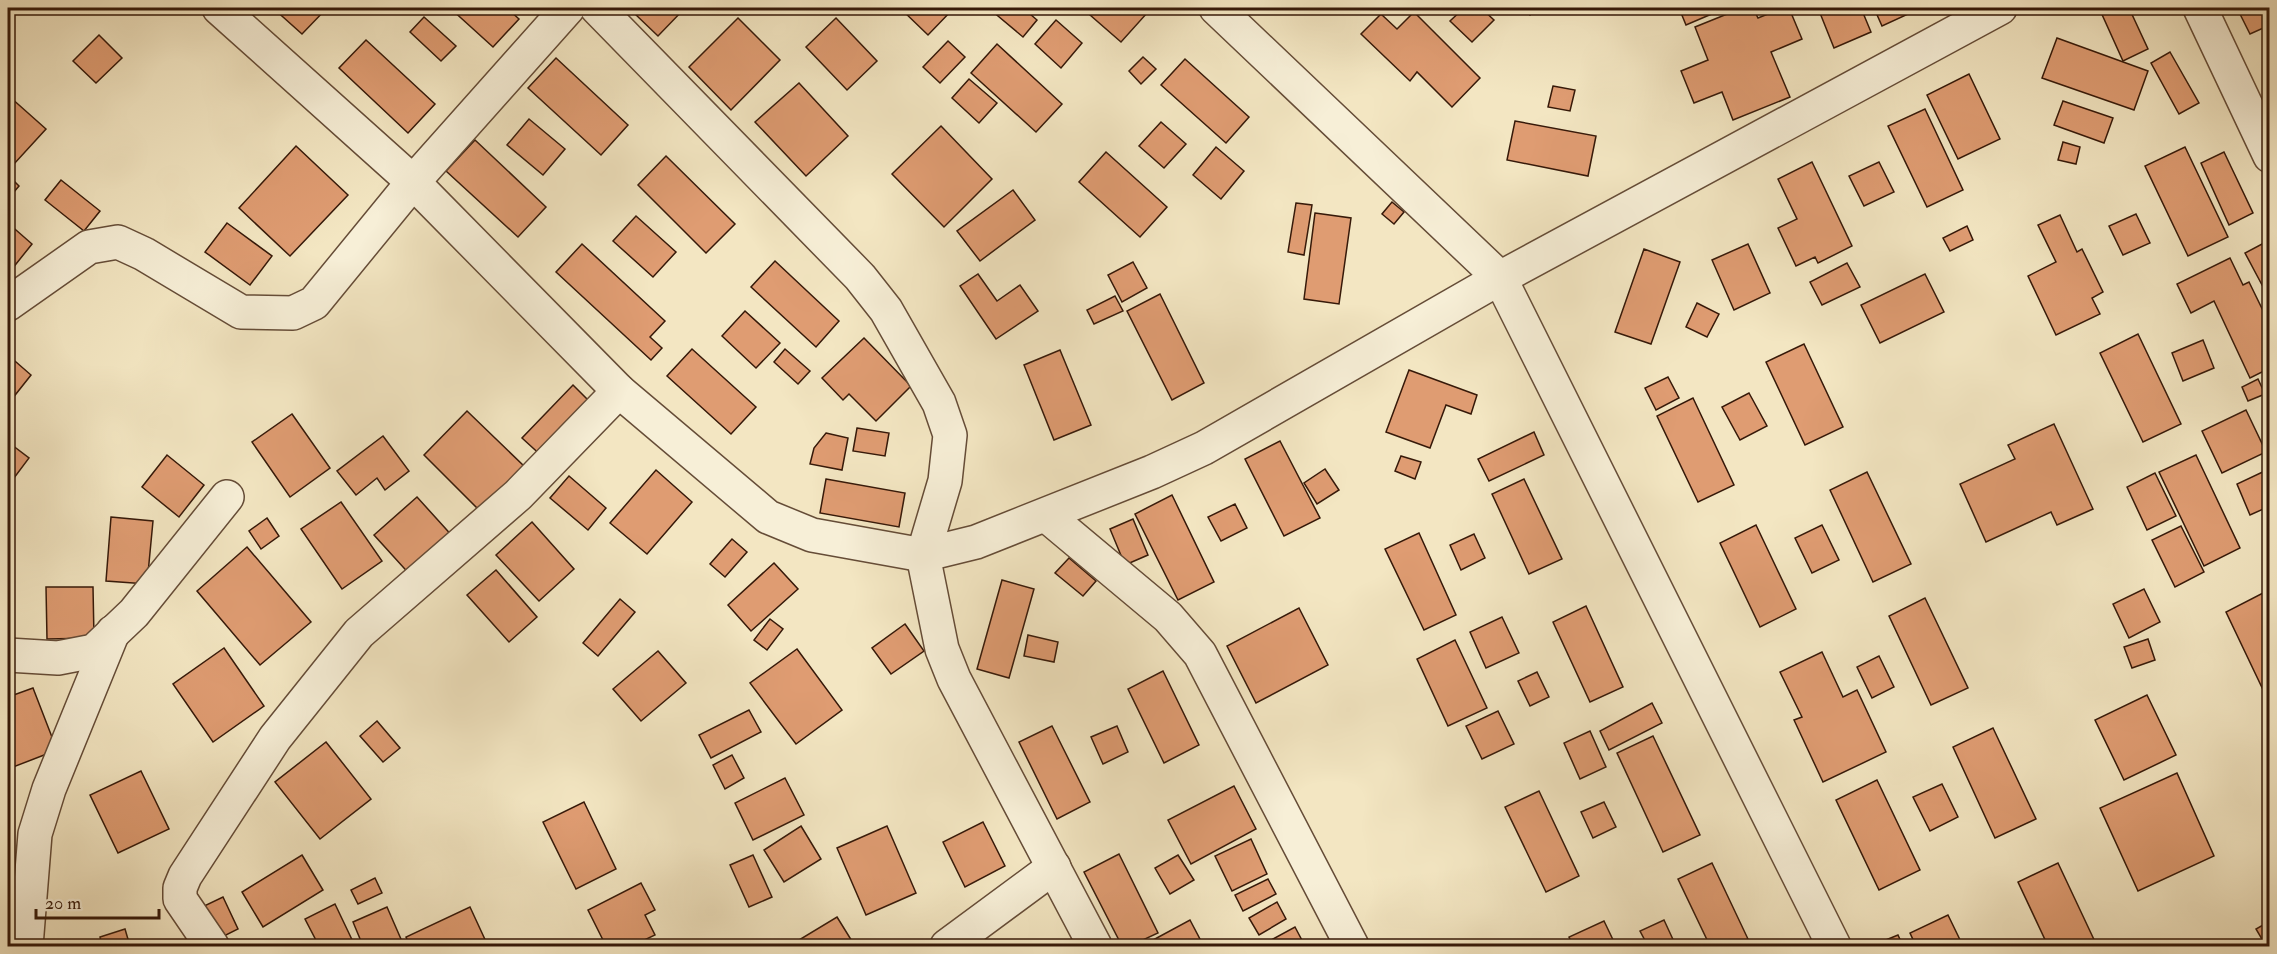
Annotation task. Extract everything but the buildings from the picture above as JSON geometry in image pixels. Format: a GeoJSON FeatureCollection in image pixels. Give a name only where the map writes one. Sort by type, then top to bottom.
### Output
{"type":"FeatureCollection","features":[{"type":"Feature","properties":{"kind":"street"},"geometry":{"type":"LineString","coordinates":[[219,8],[413,182],[619,392],[768,517],[812,535],[922,555],[976,542],[1152,472],[1204,448],[1500,278],[2000,8]]}},
{"type":"Feature","properties":{"kind":"street"},"geometry":{"type":"LineString","coordinates":[[8,304],[89,247],[118,242],[241,312],[293,313],[314,303],[413,182],[568,8]]}},
{"type":"Feature","properties":{"kind":"street"},"geometry":{"type":"LineString","coordinates":[[597,8],[860,277],[886,310],[939,403],[950,435],[945,482],[922,555],[942,649],[954,679],[1095,946]]}},
{"type":"Feature","properties":{"kind":"street"},"geometry":{"type":"LineString","coordinates":[[1216,8],[1500,278],[1834,946]]}},
{"type":"Feature","properties":{"kind":"street"},"geometry":{"type":"LineString","coordinates":[[2200,8],[2270,156]]}},
{"type":"Feature","properties":{"kind":"street"},"geometry":{"type":"LineString","coordinates":[[212,946],[180,899],[180,888],[184,876],[275,738],[359,633],[518,495],[619,392]]}},
{"type":"Feature","properties":{"kind":"street"},"geometry":{"type":"LineString","coordinates":[[8,655],[58,658],[94,651],[134,613],[226,496]]}},
{"type":"Feature","properties":{"kind":"street"},"geometry":{"type":"LineString","coordinates":[[1046,515],[1168,617],[1200,654],[1353,946]]}},
{"type":"Feature","properties":{"kind":"street"},"geometry":{"type":"LineString","coordinates":[[26,946],[35,834],[49,789],[113,633]]}},
{"type":"Feature","properties":{"kind":"street"},"geometry":{"type":"LineString","coordinates":[[947,946],[1054,867]]}}]}
